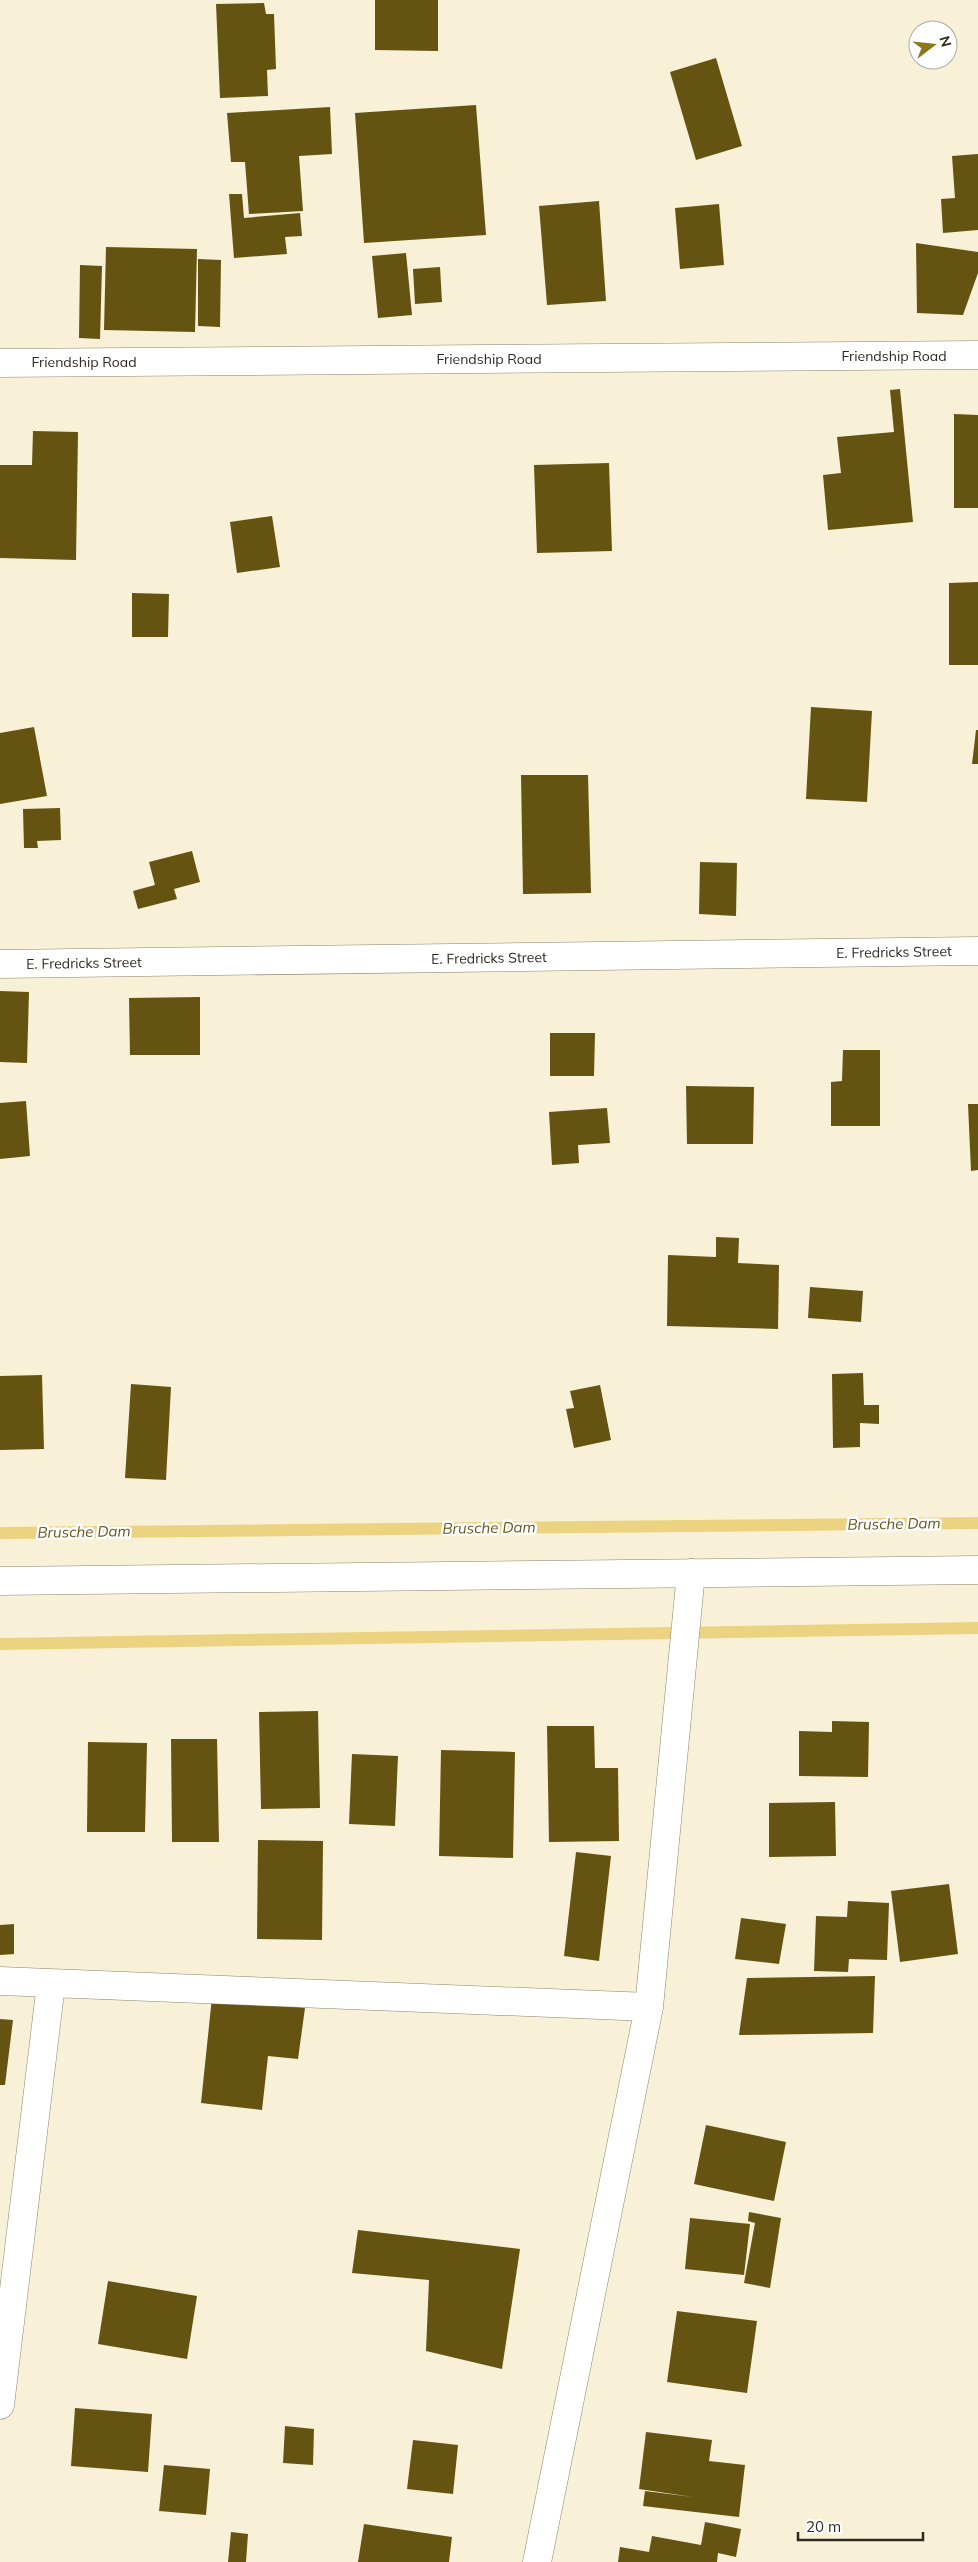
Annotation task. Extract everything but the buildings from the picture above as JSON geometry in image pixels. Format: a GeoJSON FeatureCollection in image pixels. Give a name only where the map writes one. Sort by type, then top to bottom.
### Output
{"type":"FeatureCollection","features":[{"type":"Feature","properties":{"kind":"street","name":"Friendship Road"},"geometry":{"type":"LineString","coordinates":[[0,363],[978,355]]}},
{"type":"Feature","properties":{"kind":"street","name":"E. Fredricks Street"},"geometry":{"type":"LineString","coordinates":[[0,964],[978,951]]}},
{"type":"Feature","properties":{"kind":"street"},"geometry":{"type":"LineString","coordinates":[[0,1581],[690,1581],[978,1570]]}},
{"type":"Feature","properties":{"kind":"street"},"geometry":{"type":"LineString","coordinates":[[537,2562],[649,2007],[690,1581]]}},
{"type":"Feature","properties":{"kind":"street"},"geometry":{"type":"LineString","coordinates":[[0,1981],[649,2007]]}},
{"type":"Feature","properties":{"kind":"street"},"geometry":{"type":"LineString","coordinates":[[0,2405],[19,2234],[51,1984]]}},
{"type":"Feature","properties":{"kind":"waterway","name":"Brusche Dam"},"geometry":{"type":"LineString","coordinates":[[0,1533],[978,1523]]}},
{"type":"Feature","properties":{"kind":"waterway"},"geometry":{"type":"LineString","coordinates":[[0,1644],[978,1628]]}}]}
